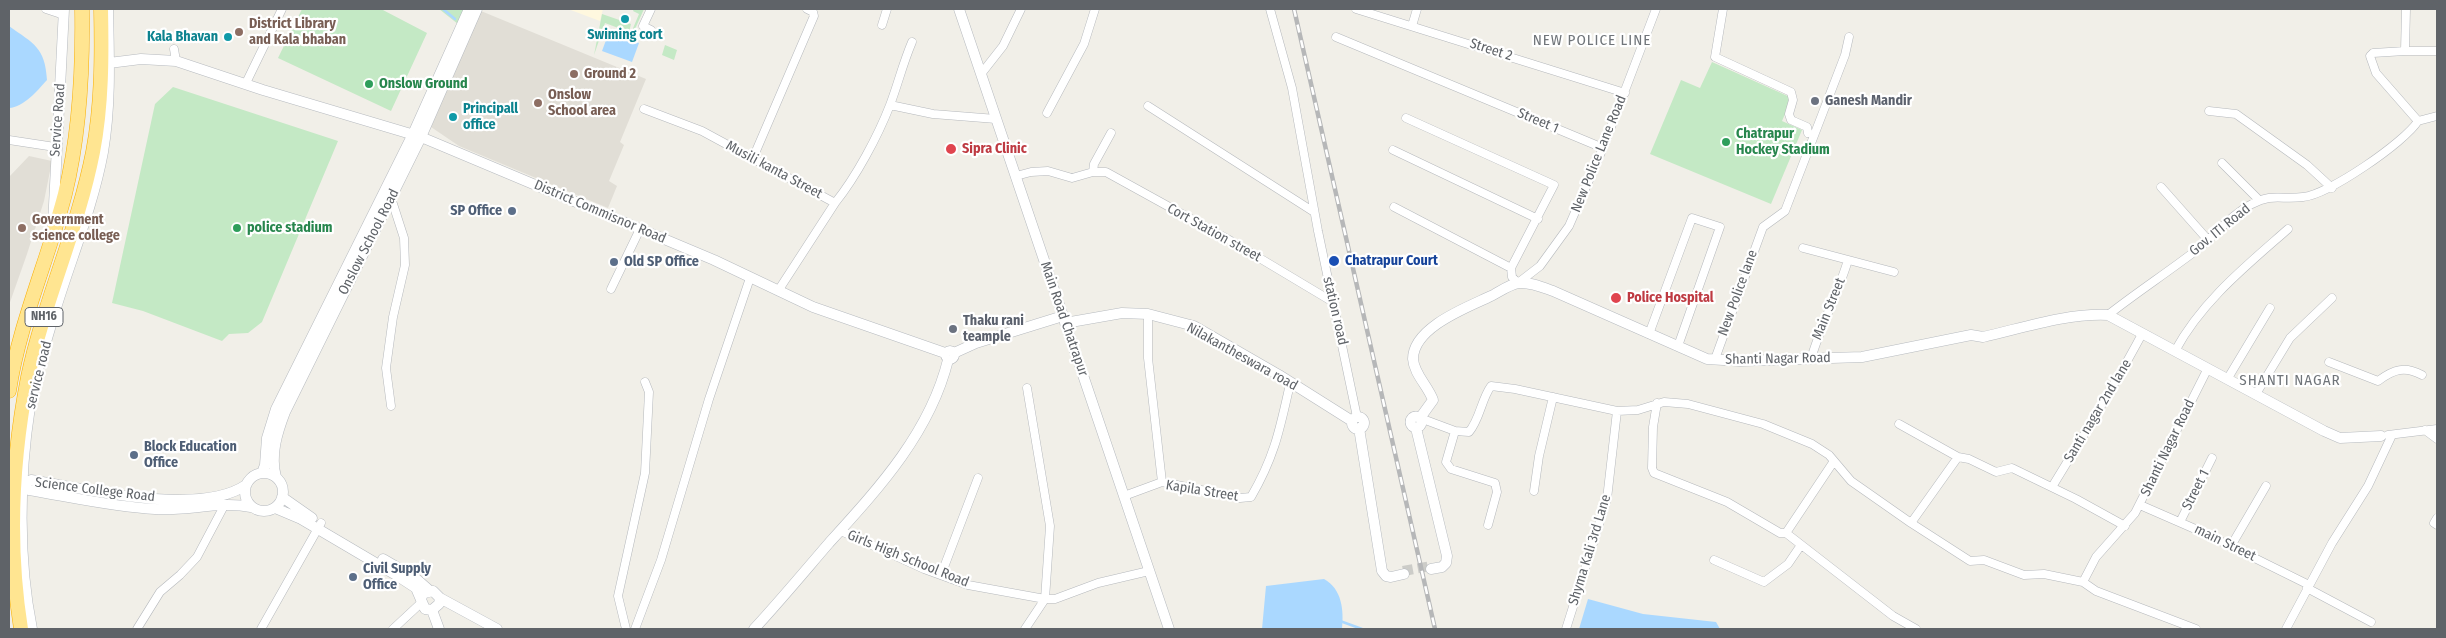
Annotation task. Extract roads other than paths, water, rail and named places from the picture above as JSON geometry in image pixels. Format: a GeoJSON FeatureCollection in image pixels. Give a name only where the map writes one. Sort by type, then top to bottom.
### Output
{"type":"FeatureCollection","features":[{"type":"Feature","properties":{"kind":"highway","name":"NH16"},"geometry":{"type":"LineString","coordinates":[[9,391],[12,373],[33,297],[65,194],[76,139],[83,59],[82,9]]}},
{"type":"Feature","properties":{"kind":"highway","name":"NH16"},"geometry":{"type":"LineString","coordinates":[[21,629],[14,586],[17,444],[28,376],[47,307],[81,202],[93,152],[100,103],[101,9]]}},
{"type":"Feature","properties":{"kind":"street"},"geometry":{"type":"LineString","coordinates":[[46,9],[64,12]]}},
{"type":"Feature","properties":{"kind":"street","name":"service road"},"geometry":{"type":"LineString","coordinates":[[32,629],[24,575],[16,481],[30,406],[56,308],[96,185],[103,152],[109,107],[108,9]]}},
{"type":"Feature","properties":{"kind":"street"},"geometry":{"type":"LineString","coordinates":[[246,83],[282,9]]}},
{"type":"Feature","properties":{"kind":"street","name":"Onslow School Road"},"geometry":{"type":"LineString","coordinates":[[417,136],[469,9]]}},
{"type":"Feature","properties":{"kind":"street","name":"Onslow School Road"},"geometry":{"type":"LineString","coordinates":[[262,473],[265,465],[267,438],[276,409],[386,198],[477,9]]}},
{"type":"Feature","properties":{"kind":"street"},"geometry":{"type":"LineString","coordinates":[[651,9],[643,26],[651,30]]}},
{"type":"Feature","properties":{"kind":"street"},"geometry":{"type":"LineString","coordinates":[[753,158],[814,16],[813,12],[807,9]]}},
{"type":"Feature","properties":{"kind":"street"},"geometry":{"type":"LineString","coordinates":[[882,25],[887,9]]}},
{"type":"Feature","properties":{"kind":"street","name":"Main Road Chatrapur"},"geometry":{"type":"LineString","coordinates":[[959,9],[1169,629]]}},
{"type":"Feature","properties":{"kind":"street"},"geometry":{"type":"LineString","coordinates":[[981,74],[1003,46],[1021,9]]}},
{"type":"Feature","properties":{"kind":"street"},"geometry":{"type":"LineString","coordinates":[[1047,113],[1084,44],[1096,9]]}},
{"type":"Feature","properties":{"kind":"street","name":"station road"},"geometry":{"type":"LineString","coordinates":[[1270,9],[1292,88],[1314,212],[1357,423]]}},
{"type":"Feature","properties":{"kind":"street","name":"Street 2"},"geometry":{"type":"LineString","coordinates":[[1356,9],[1625,93]]}},
{"type":"Feature","properties":{"kind":"street"},"geometry":{"type":"LineString","coordinates":[[1412,26],[1417,9]]}},
{"type":"Feature","properties":{"kind":"street","name":"New Police Lane Road"},"geometry":{"type":"LineString","coordinates":[[1518,283],[1540,266],[1570,226],[1625,93],[1656,9]]}},
{"type":"Feature","properties":{"kind":"street"},"geometry":{"type":"LineString","coordinates":[[1723,9],[1715,57],[1791,92],[1793,100],[1789,114],[1792,120],[1807,127],[1808,133]]}},
{"type":"Feature","properties":{"kind":"street"},"geometry":{"type":"LineString","coordinates":[[2405,51],[2406,9]]}},
{"type":"Feature","properties":{"kind":"street","name":"Service Road"},"geometry":{"type":"LineString","coordinates":[[53,231],[64,12]]}},
{"type":"Feature","properties":{"kind":"street","name":"Street 1"},"geometry":{"type":"LineString","coordinates":[[1336,36],[1603,148]]}},
{"type":"Feature","properties":{"kind":"street","name":"New Police lane"},"geometry":{"type":"LineString","coordinates":[[1714,359],[1763,227],[1785,211],[1845,55],[1849,37]]}},
{"type":"Feature","properties":{"kind":"street"},"geometry":{"type":"LineString","coordinates":[[835,203],[869,148],[890,105],[902,65],[912,42]]}},
{"type":"Feature","properties":{"kind":"street"},"geometry":{"type":"LineString","coordinates":[[174,49],[176,62]]}},
{"type":"Feature","properties":{"kind":"street"},"geometry":{"type":"LineString","coordinates":[[2437,51],[2373,52],[2370,56],[2376,73],[2416,122],[2437,116]]}},
{"type":"Feature","properties":{"kind":"street","name":"District Commisnor Road"},"geometry":{"type":"LineString","coordinates":[[109,63],[141,59],[176,62],[417,136],[640,230],[750,278],[812,308],[949,355]]}},
{"type":"Feature","properties":{"kind":"street"},"geometry":{"type":"LineString","coordinates":[[890,105],[933,114],[996,119]]}},
{"type":"Feature","properties":{"kind":"street"},"geometry":{"type":"LineString","coordinates":[[1148,106],[1314,212]]}},
{"type":"Feature","properties":{"kind":"street","name":"Musili kanta Street"},"geometry":{"type":"LineString","coordinates":[[644,109],[702,131],[835,203],[778,291]]}},
{"type":"Feature","properties":{"kind":"street"},"geometry":{"type":"LineString","coordinates":[[2209,111],[2236,114],[2307,165],[2332,188]]}},
{"type":"Feature","properties":{"kind":"street"},"geometry":{"type":"LineString","coordinates":[[1406,118],[1554,185],[1511,268],[1512,277],[1518,283],[1439,322],[1416,346],[1413,358],[1416,370],[1429,389],[1433,400],[1417,424],[1447,556],[1446,563],[1442,567],[1431,568]]}},
{"type":"Feature","properties":{"kind":"street","name":"Gov. ITI Road"},"geometry":{"type":"LineString","coordinates":[[2108,316],[2208,240],[2249,205],[2265,197],[2303,198],[2332,188],[2398,141],[2416,122]]}},
{"type":"Feature","properties":{"kind":"street"},"geometry":{"type":"LineString","coordinates":[[1016,176],[1031,172],[1048,171],[1072,178],[1093,172],[1094,164],[1111,133]]}},
{"type":"Feature","properties":{"kind":"street"},"geometry":{"type":"LineString","coordinates":[[9,140],[56,147]]}},
{"type":"Feature","properties":{"kind":"street"},"geometry":{"type":"LineString","coordinates":[[1393,150],[1538,219]]}},
{"type":"Feature","properties":{"kind":"street"},"geometry":{"type":"LineString","coordinates":[[2222,163],[2259,200]]}},
{"type":"Feature","properties":{"kind":"street","name":"Cort Station street"},"geometry":{"type":"LineString","coordinates":[[1093,172],[1106,172],[1239,246],[1333,302]]}},
{"type":"Feature","properties":{"kind":"street"},"geometry":{"type":"LineString","coordinates":[[2162,187],[2208,240]]}},
{"type":"Feature","properties":{"kind":"street"},"geometry":{"type":"LineString","coordinates":[[386,198],[393,204],[404,238],[405,265],[393,317],[386,368],[391,406]]}},
{"type":"Feature","properties":{"kind":"street","name":"Onslow School Road"},"geometry":{"type":"LineString","coordinates":[[276,477],[273,466],[275,444],[285,412],[386,198]]}},
{"type":"Feature","properties":{"kind":"street"},"geometry":{"type":"LineString","coordinates":[[1394,207],[1511,268]]}},
{"type":"Feature","properties":{"kind":"street"},"geometry":{"type":"LineString","coordinates":[[1649,334],[1692,218],[1720,227],[1678,346]]}},
{"type":"Feature","properties":{"kind":"street"},"geometry":{"type":"LineString","coordinates":[[2175,350],[2199,314],[2220,290],[2288,229]]}},
{"type":"Feature","properties":{"kind":"street"},"geometry":{"type":"LineString","coordinates":[[611,289],[640,230]]}},
{"type":"Feature","properties":{"kind":"street"},"geometry":{"type":"LineString","coordinates":[[1804,248],[1894,272]]}},
{"type":"Feature","properties":{"kind":"street","name":"Main Street"},"geometry":{"type":"LineString","coordinates":[[1811,359],[1817,336],[1841,282],[1848,260]]}},
{"type":"Feature","properties":{"kind":"street"},"geometry":{"type":"LineString","coordinates":[[635,629],[661,560],[709,399],[750,278]]}},
{"type":"Feature","properties":{"kind":"street","name":"Shanti Nagar Road"},"geometry":{"type":"LineString","coordinates":[[1518,283],[1536,285],[1553,291],[1707,359],[1740,361],[1882,354],[1971,335],[1983,337],[2073,317],[2092,314],[2108,316],[2340,438],[2381,436]]}},
{"type":"Feature","properties":{"kind":"street"},"geometry":{"type":"LineString","coordinates":[[2256,394],[2290,338],[2332,298]]}},
{"type":"Feature","properties":{"kind":"street"},"geometry":{"type":"LineString","coordinates":[[2228,378],[2270,308]]}},
{"type":"Feature","properties":{"kind":"street","name":"Nilakantheswara road"},"geometry":{"type":"LineString","coordinates":[[949,355],[976,343],[1064,320],[1122,313],[1148,314],[1194,326],[1357,423]]}},
{"type":"Feature","properties":{"kind":"street"},"geometry":{"type":"LineString","coordinates":[[1148,314],[1148,358],[1162,482]]}},
{"type":"Feature","properties":{"kind":"street","name":"Santi nagar 2nd lane"},"geometry":{"type":"LineString","coordinates":[[2052,487],[2073,454],[2076,444],[2101,408],[2142,334]]}},
{"type":"Feature","properties":{"kind":"street"},"geometry":{"type":"LineString","coordinates":[[754,629],[887,479],[909,446],[944,377],[949,355]]}},
{"type":"Feature","properties":{"kind":"street"},"geometry":{"type":"LineString","coordinates":[[2329,362],[2378,381],[2400,369],[2409,368],[2422,374]]}},
{"type":"Feature","properties":{"kind":"street","name":"Shanti Nagar Road"},"geometry":{"type":"LineString","coordinates":[[2083,582],[2096,557],[2125,526],[2140,505],[2208,368]]}},
{"type":"Feature","properties":{"kind":"street"},"geometry":{"type":"LineString","coordinates":[[626,629],[618,596],[646,467],[649,392],[645,382]]}},
{"type":"Feature","properties":{"kind":"street","name":"Kapila Street"},"geometry":{"type":"LineString","coordinates":[[1124,496],[1162,482],[1240,498],[1251,497],[1265,473],[1279,436],[1290,384]]}},
{"type":"Feature","properties":{"kind":"street"},"geometry":{"type":"LineString","coordinates":[[1417,424],[1469,432],[1473,427],[1485,394],[1491,386],[1617,411],[1638,410],[1657,403],[1688,404],[1763,424],[1812,444],[1828,455],[1851,481],[1970,562],[1984,560],[2024,575],[2044,574],[2083,582],[2096,591],[2196,629]]}},
{"type":"Feature","properties":{"kind":"street"},"geometry":{"type":"LineString","coordinates":[[1025,629],[1046,599],[1050,526],[1026,388]]}},
{"type":"Feature","properties":{"kind":"street"},"geometry":{"type":"LineString","coordinates":[[1534,491],[1539,456],[1553,397]]}},
{"type":"Feature","properties":{"kind":"street"},"geometry":{"type":"LineString","coordinates":[[1657,403],[1653,427],[1652,468],[1654,473],[1711,494],[1780,534],[1786,533],[1893,616],[1916,629]]}},
{"type":"Feature","properties":{"kind":"street","name":"Shyma Kali 3rd Lane"},"geometry":{"type":"LineString","coordinates":[[1566,629],[1607,499],[1617,411]]}},
{"type":"Feature","properties":{"kind":"street"},"geometry":{"type":"LineString","coordinates":[[1357,423],[1386,570],[1392,573],[1403,572]]}},
{"type":"Feature","properties":{"kind":"street"},"geometry":{"type":"LineString","coordinates":[[1899,424],[1958,456],[1970,459],[1996,472],[2012,468],[2125,526]]}},
{"type":"Feature","properties":{"kind":"street"},"geometry":{"type":"LineString","coordinates":[[2381,436],[2437,428]]}},
{"type":"Feature","properties":{"kind":"street"},"geometry":{"type":"LineString","coordinates":[[2425,430],[2437,439]]}},
{"type":"Feature","properties":{"kind":"street"},"geometry":{"type":"LineString","coordinates":[[1455,431],[1446,462],[1451,469],[1495,483],[1498,492],[1488,525]]}},
{"type":"Feature","properties":{"kind":"street"},"geometry":{"type":"LineString","coordinates":[[2286,629],[2308,586],[2368,486],[2392,435]]}},
{"type":"Feature","properties":{"kind":"street"},"geometry":{"type":"LineString","coordinates":[[1911,523],[1958,456]]}},
{"type":"Feature","properties":{"kind":"street","name":"Street 1"},"geometry":{"type":"LineString","coordinates":[[2180,522],[2212,458]]}},
{"type":"Feature","properties":{"kind":"street"},"geometry":{"type":"LineString","coordinates":[[1786,533],[1834,461]]}},
{"type":"Feature","properties":{"kind":"street"},"geometry":{"type":"LineString","coordinates":[[275,508],[282,497],[282,486],[276,477],[262,473],[252,477],[246,485],[245,496],[251,507],[263,511],[275,508],[320,526],[414,577],[440,598],[497,629]]}},
{"type":"Feature","properties":{"kind":"street"},"geometry":{"type":"LineString","coordinates":[[941,575],[978,478]]}},
{"type":"Feature","properties":{"kind":"street","name":"Science College Road"},"geometry":{"type":"LineString","coordinates":[[16,481],[31,480],[125,496],[187,499],[225,496],[246,485]]}},
{"type":"Feature","properties":{"kind":"street","name":"Science College Road"},"geometry":{"type":"LineString","coordinates":[[16,481],[30,490],[153,509],[236,504],[251,507]]}},
{"type":"Feature","properties":{"kind":"street"},"geometry":{"type":"LineString","coordinates":[[2231,546],[2266,486]]}},
{"type":"Feature","properties":{"kind":"street"},"geometry":{"type":"LineString","coordinates":[[282,497],[320,526],[416,588],[425,609],[432,610],[437,607],[440,598]]}},
{"type":"Feature","properties":{"kind":"street","name":"main Street"},"geometry":{"type":"LineString","coordinates":[[2140,505],[2231,546],[2308,586],[2371,622]]}},
{"type":"Feature","properties":{"kind":"street"},"geometry":{"type":"LineString","coordinates":[[137,629],[160,592],[197,557],[224,506]]}},
{"type":"Feature","properties":{"kind":"street"},"geometry":{"type":"LineString","coordinates":[[2437,518],[2434,523],[2437,525]]}},
{"type":"Feature","properties":{"kind":"street"},"geometry":{"type":"LineString","coordinates":[[261,629],[320,526]]}},
{"type":"Feature","properties":{"kind":"street","name":"Girls High School Road"},"geometry":{"type":"LineString","coordinates":[[841,531],[968,585],[1046,599],[1055,599],[1098,583],[1149,571]]}},
{"type":"Feature","properties":{"kind":"street"},"geometry":{"type":"LineString","coordinates":[[1714,560],[1764,582],[1788,564],[1801,545]]}},
{"type":"Feature","properties":{"kind":"street"},"geometry":{"type":"LineString","coordinates":[[393,629],[421,600],[424,593],[430,591]]}},
{"type":"Feature","properties":{"kind":"street"},"geometry":{"type":"LineString","coordinates":[[432,610],[439,629]]}},
{"type":"Feature","properties":{"kind":"water"},"geometry":{"type":"Polygon","coordinates":[[[9,26],[37,47],[44,60],[47,80],[25,102],[9,108],[9,26]]]}},
{"type":"Feature","properties":{"kind":"water"},"geometry":{"type":"Polygon","coordinates":[[[609,32],[639,43],[632,62],[602,51],[609,32]]]}},
{"type":"Feature","properties":{"kind":"water"},"geometry":{"type":"Polygon","coordinates":[[[1324,579],[1335,588],[1338,594],[1343,615],[1342,629],[1262,629],[1266,586],[1324,579]]]}},
{"type":"Feature","properties":{"kind":"water"},"geometry":{"type":"Polygon","coordinates":[[[1588,599],[1643,614],[1716,622],[1720,629],[1579,629],[1588,599]]]}},
{"type":"Feature","properties":{"kind":"waterway"},"geometry":{"type":"LineString","coordinates":[[443,9],[455,19]]}},
{"type":"Feature","properties":{"kind":"waterway"},"geometry":{"type":"LineString","coordinates":[[1340,621],[1362,629]]}},
{"type":"Feature","properties":{"kind":"tunnel"},"geometry":{"type":"LineString","coordinates":[[1403,571],[1431,566]]}},
{"type":"Feature","properties":{"kind":"railway"},"geometry":{"type":"LineString","coordinates":[[1294,9],[1435,629]]}},
{"type":"Feature","properties":{"kind":"place","name":"Swiming cort"},"geometry":{"type":"Point","coordinates":[625,19]}},
{"type":"Feature","properties":{"kind":"place","name":"District Library and Kala bhaban"},"geometry":{"type":"Point","coordinates":[239,32]}},
{"type":"Feature","properties":{"kind":"place","name":"Kala Bhavan"},"geometry":{"type":"Point","coordinates":[228,37]}},
{"type":"Feature","properties":{"kind":"place","name":"Ground 2"},"geometry":{"type":"Point","coordinates":[574,74]}},
{"type":"Feature","properties":{"kind":"place","name":"Onslow Ground"},"geometry":{"type":"Point","coordinates":[369,84]}},
{"type":"Feature","properties":{"kind":"place","name":"Ganesh Mandir"},"geometry":{"type":"Point","coordinates":[1815,101]}},
{"type":"Feature","properties":{"kind":"place","name":"Onslow School area"},"geometry":{"type":"Point","coordinates":[538,103]}},
{"type":"Feature","properties":{"kind":"place","name":"Principall office"},"geometry":{"type":"Point","coordinates":[453,117]}},
{"type":"Feature","properties":{"kind":"place","name":"Chatrapur Hockey Stadium"},"geometry":{"type":"Point","coordinates":[1726,142]}},
{"type":"Feature","properties":{"kind":"place","name":"Sipra Clinic"},"geometry":{"type":"Point","coordinates":[951,149]}},
{"type":"Feature","properties":{"kind":"place","name":"SP Office"},"geometry":{"type":"Point","coordinates":[512,211]}},
{"type":"Feature","properties":{"kind":"place","name":"Government science college"},"geometry":{"type":"Point","coordinates":[22,228]}},
{"type":"Feature","properties":{"kind":"place","name":"police stadium"},"geometry":{"type":"Point","coordinates":[237,228]}},
{"type":"Feature","properties":{"kind":"place","name":"Chatrapur Court"},"geometry":{"type":"Point","coordinates":[1334,261]}},
{"type":"Feature","properties":{"kind":"place","name":"Old SP Office"},"geometry":{"type":"Point","coordinates":[614,262]}},
{"type":"Feature","properties":{"kind":"place","name":"Police Hospital"},"geometry":{"type":"Point","coordinates":[1616,298]}},
{"type":"Feature","properties":{"kind":"place","name":"Thaku rani teample"},"geometry":{"type":"Point","coordinates":[953,329]}},
{"type":"Feature","properties":{"kind":"place","name":"Block Education Office"},"geometry":{"type":"Point","coordinates":[134,455]}},
{"type":"Feature","properties":{"kind":"place","name":"Civil Supply Office"},"geometry":{"type":"Point","coordinates":[353,577]}},
{"type":"Feature","properties":{"kind":"district","name":"NEW POLICE LINE"},"geometry":{"type":"Point","coordinates":[1592,41]}},
{"type":"Feature","properties":{"kind":"district","name":"SHANTI NAGAR"},"geometry":{"type":"Point","coordinates":[2290,381]}}]}
